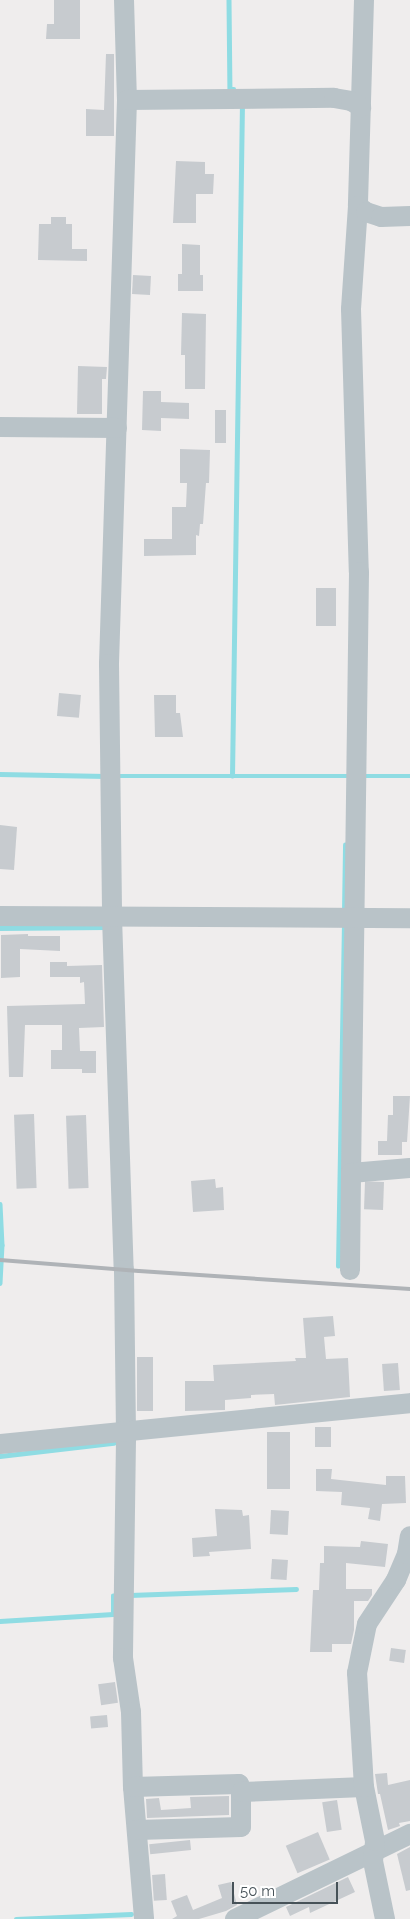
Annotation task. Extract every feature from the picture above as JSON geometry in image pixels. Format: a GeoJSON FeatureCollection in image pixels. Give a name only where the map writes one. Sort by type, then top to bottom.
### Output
{"type":"FeatureCollection","features":[{"type":"Feature","properties":{"kind":"street"},"geometry":{"type":"LineString","coordinates":[[124,0],[127,100],[109,664],[110,776],[112,916],[119,1081],[126,1439],[123,1658],[131,1712],[133,1786],[144,1919]]}},
{"type":"Feature","properties":{"kind":"street"},"geometry":{"type":"LineString","coordinates":[[350,1270],[351,1173],[348,918],[356,776],[359,572],[351,309],[358,206],[364,0]]}},
{"type":"Feature","properties":{"kind":"street"},"geometry":{"type":"LineString","coordinates":[[127,100],[334,98],[351,101],[361,107]]}},
{"type":"Feature","properties":{"kind":"street"},"geometry":{"type":"LineString","coordinates":[[358,206],[366,212],[381,217],[410,216]]}},
{"type":"Feature","properties":{"kind":"street"},"geometry":{"type":"LineString","coordinates":[[0,427],[117,428]]}},
{"type":"Feature","properties":{"kind":"street"},"geometry":{"type":"LineString","coordinates":[[0,916],[410,918]]}},
{"type":"Feature","properties":{"kind":"street"},"geometry":{"type":"LineString","coordinates":[[351,1173],[410,1168]]}},
{"type":"Feature","properties":{"kind":"street"},"geometry":{"type":"LineString","coordinates":[[0,1444],[126,1439],[410,1404]]}},
{"type":"Feature","properties":{"kind":"street"},"geometry":{"type":"LineString","coordinates":[[385,1919],[373,1861],[375,1841],[364,1787],[357,1674],[366,1624],[396,1580],[407,1554],[410,1536]]}},
{"type":"Feature","properties":{"kind":"street"},"geometry":{"type":"LineString","coordinates":[[133,1786],[239,1784],[241,1792],[241,1827],[137,1830]]}},
{"type":"Feature","properties":{"kind":"street"},"geometry":{"type":"LineString","coordinates":[[241,1792],[364,1787]]}},
{"type":"Feature","properties":{"kind":"street"},"geometry":{"type":"LineString","coordinates":[[235,1919],[410,1834]]}},
{"type":"Feature","properties":{"kind":"building"},"geometry":{"type":"Polygon","coordinates":[[[54,0],[80,0],[80,39],[46,39],[47,24],[54,24],[54,0]]]}},
{"type":"Feature","properties":{"kind":"building"},"geometry":{"type":"Polygon","coordinates":[[[106,54],[114,54],[114,136],[86,136],[86,109],[104,110],[106,54]]]}},
{"type":"Feature","properties":{"kind":"building"},"geometry":{"type":"Polygon","coordinates":[[[176,161],[205,162],[205,174],[214,174],[213,194],[196,194],[196,223],[173,223],[176,161]]]}},
{"type":"Feature","properties":{"kind":"building"},"geometry":{"type":"Polygon","coordinates":[[[51,217],[66,217],[66,224],[72,224],[72,249],[87,249],[87,261],[38,260],[39,224],[51,224],[51,217]]]}},
{"type":"Feature","properties":{"kind":"building"},"geometry":{"type":"Polygon","coordinates":[[[182,244],[200,245],[200,275],[203,275],[203,291],[178,291],[178,274],[182,274],[182,244]]]}},
{"type":"Feature","properties":{"kind":"building"},"geometry":{"type":"Polygon","coordinates":[[[133,275],[151,276],[150,295],[132,294],[133,275]]]}},
{"type":"Feature","properties":{"kind":"building"},"geometry":{"type":"Polygon","coordinates":[[[182,313],[206,314],[205,389],[185,389],[185,355],[181,355],[182,313]]]}},
{"type":"Feature","properties":{"kind":"building"},"geometry":{"type":"Polygon","coordinates":[[[78,366],[107,367],[106,379],[102,379],[102,414],[77,414],[78,366]]]}},
{"type":"Feature","properties":{"kind":"building"},"geometry":{"type":"Polygon","coordinates":[[[143,391],[161,391],[161,402],[189,403],[189,419],[161,418],[161,431],[142,430],[143,391]]]}},
{"type":"Feature","properties":{"kind":"building"},"geometry":{"type":"Polygon","coordinates":[[[215,410],[226,410],[226,443],[215,443],[215,410]]]}},
{"type":"Feature","properties":{"kind":"building"},"geometry":{"type":"Polygon","coordinates":[[[180,449],[210,450],[209,483],[206,483],[203,524],[200,524],[199,536],[196,535],[196,555],[144,556],[144,539],[172,539],[172,507],[186,507],[187,483],[180,483],[180,449]]]}},
{"type":"Feature","properties":{"kind":"building"},"geometry":{"type":"Polygon","coordinates":[[[316,588],[336,588],[336,626],[316,626],[316,588]]]}},
{"type":"Feature","properties":{"kind":"building"},"geometry":{"type":"Polygon","coordinates":[[[59,693],[81,695],[79,718],[57,716],[59,693]]]}},
{"type":"Feature","properties":{"kind":"building"},"geometry":{"type":"Polygon","coordinates":[[[154,695],[176,695],[176,713],[180,713],[183,737],[155,737],[154,695]]]}},
{"type":"Feature","properties":{"kind":"building"},"geometry":{"type":"Polygon","coordinates":[[[0,825],[17,827],[14,870],[0,869],[0,825]]]}},
{"type":"Feature","properties":{"kind":"building"},"geometry":{"type":"Polygon","coordinates":[[[28,934],[28,936],[60,936],[60,951],[20,949],[20,977],[1,978],[1,935],[28,934]]]}},
{"type":"Feature","properties":{"kind":"building"},"geometry":{"type":"Polygon","coordinates":[[[50,962],[67,962],[67,966],[102,965],[104,1027],[79,1028],[80,1051],[96,1051],[96,1073],[82,1073],[82,1069],[51,1069],[51,1050],[62,1050],[62,1025],[25,1025],[23,1077],[9,1077],[7,1006],[85,1004],[84,982],[80,983],[80,977],[50,977],[50,962]]]}},
{"type":"Feature","properties":{"kind":"building"},"geometry":{"type":"Polygon","coordinates":[[[393,1096],[410,1096],[407,1142],[402,1142],[402,1155],[378,1155],[378,1141],[387,1141],[388,1115],[393,1115],[393,1096]]]}},
{"type":"Feature","properties":{"kind":"building"},"geometry":{"type":"Polygon","coordinates":[[[34,1114],[37,1188],[17,1189],[14,1115],[34,1114]]]}},
{"type":"Feature","properties":{"kind":"building"},"geometry":{"type":"Polygon","coordinates":[[[86,1115],[89,1188],[69,1189],[66,1116],[86,1115]]]}},
{"type":"Feature","properties":{"kind":"building"},"geometry":{"type":"Polygon","coordinates":[[[215,1179],[216,1188],[223,1187],[224,1210],[193,1212],[191,1181],[215,1179]]]}},
{"type":"Feature","properties":{"kind":"building"},"geometry":{"type":"Polygon","coordinates":[[[365,1181],[384,1182],[383,1210],[364,1209],[365,1181]]]}},
{"type":"Feature","properties":{"kind":"building"},"geometry":{"type":"Polygon","coordinates":[[[333,1316],[335,1336],[324,1337],[326,1359],[348,1358],[350,1397],[275,1405],[274,1394],[251,1395],[251,1398],[225,1400],[225,1410],[185,1411],[185,1381],[214,1381],[213,1365],[296,1361],[295,1358],[306,1358],[303,1318],[333,1316]]]}},
{"type":"Feature","properties":{"kind":"building"},"geometry":{"type":"Polygon","coordinates":[[[137,1357],[153,1357],[153,1411],[137,1411],[137,1357]]]}},
{"type":"Feature","properties":{"kind":"building"},"geometry":{"type":"Polygon","coordinates":[[[398,1363],[400,1390],[384,1391],[382,1364],[398,1363]]]}},
{"type":"Feature","properties":{"kind":"building"},"geometry":{"type":"Polygon","coordinates":[[[315,1427],[331,1427],[331,1447],[315,1447],[315,1427]]]}},
{"type":"Feature","properties":{"kind":"building"},"geometry":{"type":"Polygon","coordinates":[[[267,1432],[290,1432],[290,1489],[267,1489],[267,1432]]]}},
{"type":"Feature","properties":{"kind":"building"},"geometry":{"type":"Polygon","coordinates":[[[316,1469],[332,1469],[331,1479],[386,1485],[386,1476],[405,1476],[406,1503],[382,1504],[380,1521],[368,1519],[370,1508],[341,1505],[342,1492],[316,1491],[316,1469]]]}},
{"type":"Feature","properties":{"kind":"building"},"geometry":{"type":"Polygon","coordinates":[[[215,1509],[242,1510],[243,1516],[249,1515],[251,1549],[209,1552],[210,1556],[193,1557],[192,1538],[217,1536],[215,1509]]]}},
{"type":"Feature","properties":{"kind":"building"},"geometry":{"type":"Polygon","coordinates":[[[271,1510],[289,1511],[288,1535],[270,1534],[271,1510]]]}},
{"type":"Feature","properties":{"kind":"building"},"geometry":{"type":"Polygon","coordinates":[[[361,1541],[388,1544],[385,1567],[346,1563],[346,1589],[372,1589],[372,1595],[368,1601],[354,1601],[354,1630],[351,1644],[332,1644],[332,1652],[310,1652],[313,1590],[319,1590],[320,1563],[324,1563],[324,1546],[360,1547],[361,1541]]]}},
{"type":"Feature","properties":{"kind":"building"},"geometry":{"type":"Polygon","coordinates":[[[272,1559],[288,1560],[287,1580],[271,1579],[272,1559]]]}},
{"type":"Feature","properties":{"kind":"building"},"geometry":{"type":"Polygon","coordinates":[[[391,1648],[406,1650],[404,1663],[389,1661],[391,1648]]]}},
{"type":"Feature","properties":{"kind":"building"},"geometry":{"type":"Polygon","coordinates":[[[115,1682],[118,1703],[101,1705],[98,1684],[115,1682]]]}},
{"type":"Feature","properties":{"kind":"building"},"geometry":{"type":"Polygon","coordinates":[[[107,1715],[108,1727],[91,1728],[90,1716],[107,1715]]]}},
{"type":"Feature","properties":{"kind":"building"},"geometry":{"type":"Polygon","coordinates":[[[387,1773],[388,1785],[410,1780],[410,1821],[399,1823],[400,1826],[388,1830],[380,1794],[378,1794],[375,1774],[387,1773]]]}},
{"type":"Feature","properties":{"kind":"building"},"geometry":{"type":"Polygon","coordinates":[[[229,1796],[229,1815],[147,1818],[146,1799],[159,1798],[161,1810],[191,1808],[190,1797],[229,1796]]]}},
{"type":"Feature","properties":{"kind":"building"},"geometry":{"type":"Polygon","coordinates":[[[337,1800],[342,1830],[327,1832],[322,1802],[337,1800]]]}},
{"type":"Feature","properties":{"kind":"building"},"geometry":{"type":"Polygon","coordinates":[[[318,1832],[330,1860],[298,1873],[286,1846],[318,1832]]]}},
{"type":"Feature","properties":{"kind":"building"},"geometry":{"type":"Polygon","coordinates":[[[190,1840],[191,1850],[150,1854],[149,1844],[190,1840]]]}},
{"type":"Feature","properties":{"kind":"building"},"geometry":{"type":"Polygon","coordinates":[[[410,1847],[410,1890],[406,1891],[397,1854],[410,1847]]]}},
{"type":"Feature","properties":{"kind":"building"},"geometry":{"type":"Polygon","coordinates":[[[165,1874],[167,1900],[154,1901],[152,1875],[165,1874]]]}},
{"type":"Feature","properties":{"kind":"building"},"geometry":{"type":"Polygon","coordinates":[[[348,1877],[355,1892],[310,1913],[309,1907],[290,1916],[286,1907],[348,1877]]]}},
{"type":"Feature","properties":{"kind":"building"},"geometry":{"type":"Polygon","coordinates":[[[231,1882],[237,1905],[226,1911],[199,1919],[172,1919],[177,1916],[171,1901],[187,1895],[193,1910],[222,1898],[218,1885],[231,1882]]]}},
{"type":"Feature","properties":{"kind":"waterway"},"geometry":{"type":"LineString","coordinates":[[229,0],[230,89],[234,89]]}},
{"type":"Feature","properties":{"kind":"waterway"},"geometry":{"type":"LineString","coordinates":[[232,776],[242,105]]}},
{"type":"Feature","properties":{"kind":"waterway"},"geometry":{"type":"LineString","coordinates":[[0,774],[106,776]]}},
{"type":"Feature","properties":{"kind":"waterway"},"geometry":{"type":"LineString","coordinates":[[116,776],[351,776]]}},
{"type":"Feature","properties":{"kind":"waterway"},"geometry":{"type":"LineString","coordinates":[[361,776],[410,776]]}},
{"type":"Feature","properties":{"kind":"waterway"},"geometry":{"type":"LineString","coordinates":[[344,912],[345,845]]}},
{"type":"Feature","properties":{"kind":"waterway"},"geometry":{"type":"LineString","coordinates":[[338,1266],[344,922]]}},
{"type":"Feature","properties":{"kind":"waterway"},"geometry":{"type":"LineString","coordinates":[[0,928],[106,927]]}},
{"type":"Feature","properties":{"kind":"waterway"},"geometry":{"type":"LineString","coordinates":[[0,1204],[2,1245],[0,1283]]}},
{"type":"Feature","properties":{"kind":"waterway"},"geometry":{"type":"LineString","coordinates":[[0,1456],[113,1443]]}},
{"type":"Feature","properties":{"kind":"waterway"},"geometry":{"type":"LineString","coordinates":[[130,1595],[296,1589]]}},
{"type":"Feature","properties":{"kind":"waterway"},"geometry":{"type":"LineString","coordinates":[[0,1621],[113,1614],[113,1596],[120,1595]]}},
{"type":"Feature","properties":{"kind":"waterway"},"geometry":{"type":"LineString","coordinates":[[16,1919],[131,1914]]}},
{"type":"Feature","properties":{"kind":"railway"},"geometry":{"type":"LineString","coordinates":[[0,1260],[410,1289]]}}]}
